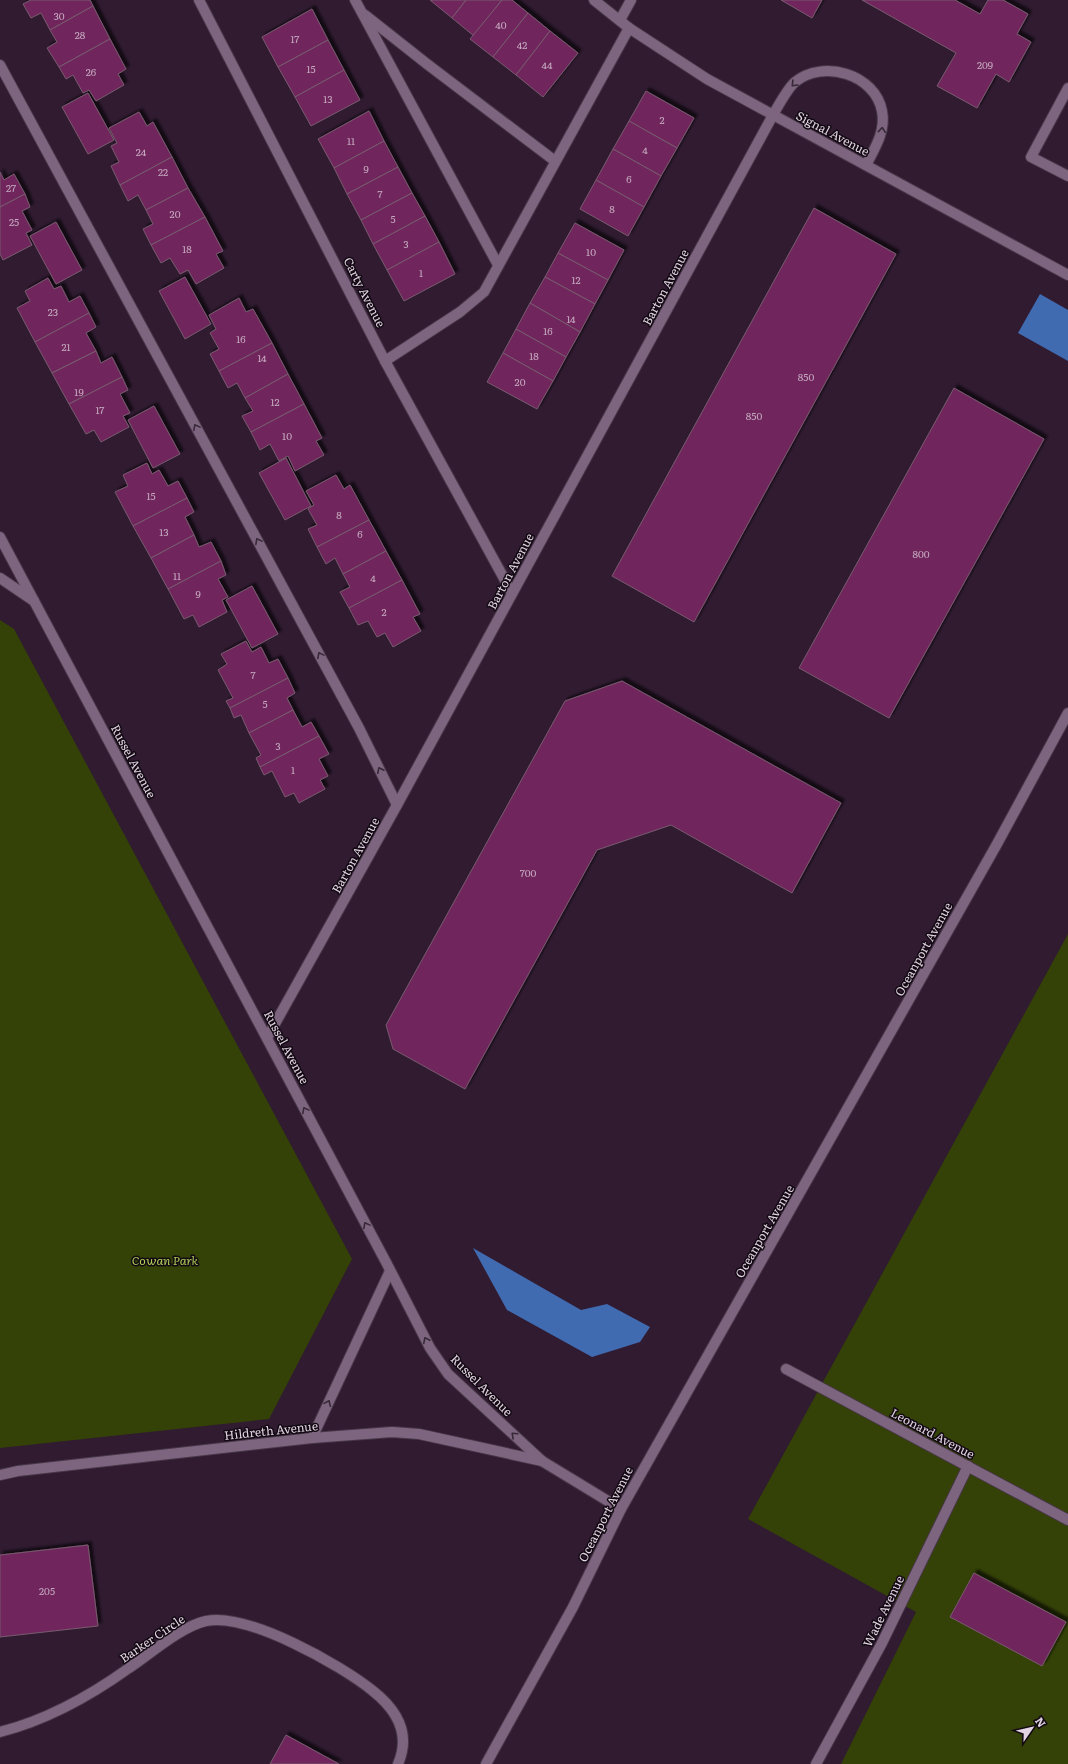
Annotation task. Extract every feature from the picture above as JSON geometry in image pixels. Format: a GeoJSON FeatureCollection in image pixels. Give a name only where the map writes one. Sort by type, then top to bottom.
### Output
{"type":"FeatureCollection","features":[{"type":"Feature","properties":{"kind":"street","name":"Carty Avenue"},"geometry":{"type":"LineString","coordinates":[[199,0],[386,361],[512,593]]}},
{"type":"Feature","properties":{"kind":"street"},"geometry":{"type":"LineString","coordinates":[[355,0],[498,265]]}},
{"type":"Feature","properties":{"kind":"street","name":"Signal Avenue"},"geometry":{"type":"LineString","coordinates":[[594,0],[630,28],[694,71],[1068,275]]}},
{"type":"Feature","properties":{"kind":"street"},"geometry":{"type":"LineString","coordinates":[[620,20],[631,0]]}},
{"type":"Feature","properties":{"kind":"street"},"geometry":{"type":"LineString","coordinates":[[360,11],[555,161]]}},
{"type":"Feature","properties":{"kind":"street"},"geometry":{"type":"LineString","coordinates":[[386,361],[460,312],[484,292],[555,161],[630,28]]}},
{"type":"Feature","properties":{"kind":"street"},"geometry":{"type":"LineString","coordinates":[[0,65],[356,721],[398,806]]}},
{"type":"Feature","properties":{"kind":"street","name":"Barton Avenue"},"geometry":{"type":"LineString","coordinates":[[267,1038],[398,806],[512,593],[773,115],[795,82],[814,72],[831,70],[849,75],[860,81],[865,84],[877,97],[882,111],[882,135],[866,165]]}},
{"type":"Feature","properties":{"kind":"street"},"geometry":{"type":"LineString","coordinates":[[1068,88],[1031,157],[1068,176]]}},
{"type":"Feature","properties":{"kind":"street","name":"Russel Avenue"},"geometry":{"type":"LineString","coordinates":[[0,537],[267,1038],[430,1348],[448,1374],[542,1461],[621,1509]]}},
{"type":"Feature","properties":{"kind":"street"},"geometry":{"type":"LineString","coordinates":[[0,578],[35,602]]}},
{"type":"Feature","properties":{"kind":"street","name":"Oceanport Avenue"},"geometry":{"type":"LineString","coordinates":[[486,1764],[573,1608],[621,1509],[989,858],[1068,713]]}},
{"type":"Feature","properties":{"kind":"street"},"geometry":{"type":"LineString","coordinates":[[312,1438],[390,1271]]}},
{"type":"Feature","properties":{"kind":"street","name":"Leonard Avenue"},"geometry":{"type":"LineString","coordinates":[[786,1369],[1068,1520]]}},
{"type":"Feature","properties":{"kind":"street","name":"Hildreth Avenue"},"geometry":{"type":"LineString","coordinates":[[0,1475],[18,1471],[312,1438],[392,1432],[419,1434],[542,1461]]}},
{"type":"Feature","properties":{"kind":"street","name":"Wade Avenue"},"geometry":{"type":"LineString","coordinates":[[816,1764],[882,1643],[968,1466]]}},
{"type":"Feature","properties":{"kind":"street","name":"Barker Circle"},"geometry":{"type":"LineString","coordinates":[[0,1732],[34,1721],[72,1704],[104,1686],[189,1627],[207,1620],[229,1620],[264,1630],[318,1656],[362,1682],[383,1699],[393,1709],[401,1727],[404,1740],[398,1764]]}},
{"type":"Feature","properties":{"kind":"green space","name":"Cowan Park"},"geometry":{"type":"Polygon","coordinates":[[[0,620],[14,629],[352,1259],[269,1419],[0,1448],[0,620]]]}},
{"type":"Feature","properties":{"kind":"green space"},"geometry":{"type":"Polygon","coordinates":[[[1068,934],[1068,1764],[841,1764],[916,1612],[748,1519],[1068,934]]]}},
{"type":"Feature","properties":{"kind":"water"},"geometry":{"type":"Polygon","coordinates":[[[1040,294],[1068,310],[1068,361],[1018,333],[1040,294]]]}},
{"type":"Feature","properties":{"kind":"water"},"geometry":{"type":"Polygon","coordinates":[[[473,1248],[581,1310],[607,1304],[650,1327],[640,1342],[592,1357],[507,1310],[473,1248]]]}},
{"type":"Feature","properties":{"kind":"building"},"geometry":{"type":"Polygon","coordinates":[[[31,0],[90,0],[93,6],[50,30],[41,13],[31,18],[23,4],[31,0]]]}},
{"type":"Feature","properties":{"kind":"building"},"geometry":{"type":"Polygon","coordinates":[[[430,0],[466,0],[452,18],[430,0]]]}},
{"type":"Feature","properties":{"kind":"building"},"geometry":{"type":"Polygon","coordinates":[[[466,0],[502,0],[474,36],[452,18],[466,0]]]}},
{"type":"Feature","properties":{"kind":"building"},"geometry":{"type":"Polygon","coordinates":[[[502,0],[512,0],[528,13],[493,57],[470,39],[502,0]]]}},
{"type":"Feature","properties":{"kind":"building"},"geometry":{"type":"Polygon","coordinates":[[[781,0],[822,0],[812,18],[781,0]]]}},
{"type":"Feature","properties":{"kind":"building"},"geometry":{"type":"Polygon","coordinates":[[[862,0],[955,0],[980,14],[988,0],[1003,0],[1028,14],[1017,34],[1031,42],[1009,82],[996,74],[977,108],[937,86],[956,53],[862,0]]]}},
{"type":"Feature","properties":{"kind":"building"},"geometry":{"type":"Polygon","coordinates":[[[93,6],[110,39],[59,67],[47,48],[57,42],[50,30],[93,6]]]}},
{"type":"Feature","properties":{"kind":"building"},"geometry":{"type":"Polygon","coordinates":[[[312,9],[328,40],[278,67],[262,37],[312,9]]]}},
{"type":"Feature","properties":{"kind":"building"},"geometry":{"type":"Polygon","coordinates":[[[528,13],[550,31],[516,75],[493,57],[528,13]]]}},
{"type":"Feature","properties":{"kind":"building"},"geometry":{"type":"Polygon","coordinates":[[[550,31],[578,53],[543,97],[516,75],[550,31]]]}},
{"type":"Feature","properties":{"kind":"building"},"geometry":{"type":"Polygon","coordinates":[[[110,39],[126,69],[118,74],[124,85],[96,101],[89,90],[83,93],[73,75],[66,79],[59,67],[110,39]]]}},
{"type":"Feature","properties":{"kind":"building"},"geometry":{"type":"Polygon","coordinates":[[[328,40],[344,70],[295,97],[278,67],[328,40]]]}},
{"type":"Feature","properties":{"kind":"building"},"geometry":{"type":"Polygon","coordinates":[[[344,70],[360,100],[311,126],[295,97],[344,70]]]}},
{"type":"Feature","properties":{"kind":"building"},"geometry":{"type":"Polygon","coordinates":[[[646,91],[694,118],[677,148],[629,121],[646,91]]]}},
{"type":"Feature","properties":{"kind":"building"},"geometry":{"type":"Polygon","coordinates":[[[88,93],[114,140],[88,154],[62,107],[88,93]]]}},
{"type":"Feature","properties":{"kind":"building"},"geometry":{"type":"Polygon","coordinates":[[[369,111],[384,141],[334,168],[318,139],[369,111]]]}},
{"type":"Feature","properties":{"kind":"building"},"geometry":{"type":"Polygon","coordinates":[[[139,112],[147,126],[153,122],[172,157],[120,185],[111,166],[119,162],[111,146],[117,143],[109,128],[139,112]]]}},
{"type":"Feature","properties":{"kind":"building"},"geometry":{"type":"Polygon","coordinates":[[[629,121],[677,148],[661,176],[613,149],[629,121]]]}},
{"type":"Feature","properties":{"kind":"building"},"geometry":{"type":"Polygon","coordinates":[[[384,141],[398,167],[347,194],[334,168],[384,141]]]}},
{"type":"Feature","properties":{"kind":"building"},"geometry":{"type":"Polygon","coordinates":[[[613,149],[661,176],[644,207],[596,180],[613,149]]]}},
{"type":"Feature","properties":{"kind":"building"},"geometry":{"type":"Polygon","coordinates":[[[172,157],[188,188],[146,210],[138,195],[128,201],[120,185],[172,157]]]}},
{"type":"Feature","properties":{"kind":"building"},"geometry":{"type":"Polygon","coordinates":[[[398,167],[412,193],[361,220],[347,194],[398,167]]]}},
{"type":"Feature","properties":{"kind":"building"},"geometry":{"type":"Polygon","coordinates":[[[0,172],[4,180],[14,174],[25,194],[0,207],[0,172]]]}},
{"type":"Feature","properties":{"kind":"building"},"geometry":{"type":"Polygon","coordinates":[[[596,180],[644,207],[628,236],[580,209],[596,180]]]}},
{"type":"Feature","properties":{"kind":"building"},"geometry":{"type":"Polygon","coordinates":[[[188,188],[205,217],[151,245],[143,229],[153,224],[146,210],[188,188]]]}},
{"type":"Feature","properties":{"kind":"building"},"geometry":{"type":"Polygon","coordinates":[[[412,193],[425,216],[373,244],[361,220],[412,193]]]}},
{"type":"Feature","properties":{"kind":"building"},"geometry":{"type":"Polygon","coordinates":[[[25,194],[30,207],[22,211],[32,230],[26,233],[32,245],[3,260],[0,254],[0,207],[25,194]]]}},
{"type":"Feature","properties":{"kind":"building"},"geometry":{"type":"Polygon","coordinates":[[[814,208],[896,254],[694,622],[612,576],[814,208]]]}},
{"type":"Feature","properties":{"kind":"building"},"geometry":{"type":"Polygon","coordinates":[[[425,216],[439,242],[387,270],[373,244],[425,216]]]}},
{"type":"Feature","properties":{"kind":"building"},"geometry":{"type":"Polygon","coordinates":[[[205,217],[223,251],[216,254],[224,268],[196,284],[188,270],[180,274],[170,258],[161,263],[151,245],[205,217]]]}},
{"type":"Feature","properties":{"kind":"building"},"geometry":{"type":"Polygon","coordinates":[[[56,222],[82,270],[56,284],[30,236],[56,222]]]}},
{"type":"Feature","properties":{"kind":"building"},"geometry":{"type":"Polygon","coordinates":[[[575,223],[624,250],[608,280],[558,253],[575,223]]]}},
{"type":"Feature","properties":{"kind":"building"},"geometry":{"type":"Polygon","coordinates":[[[439,242],[455,274],[404,301],[387,270],[439,242]]]}},
{"type":"Feature","properties":{"kind":"building"},"geometry":{"type":"Polygon","coordinates":[[[558,253],[608,280],[595,304],[545,277],[558,253]]]}},
{"type":"Feature","properties":{"kind":"building"},"geometry":{"type":"Polygon","coordinates":[[[185,277],[211,324],[185,339],[159,291],[185,277]]]}},
{"type":"Feature","properties":{"kind":"building"},"geometry":{"type":"Polygon","coordinates":[[[545,277],[595,304],[580,332],[530,303],[545,277]]]}},
{"type":"Feature","properties":{"kind":"building"},"geometry":{"type":"Polygon","coordinates":[[[48,278],[54,289],[61,286],[69,302],[80,296],[89,313],[35,342],[17,308],[30,301],[25,291],[48,278]]]}},
{"type":"Feature","properties":{"kind":"building"},"geometry":{"type":"Polygon","coordinates":[[[239,298],[246,312],[253,309],[272,343],[219,371],[210,354],[219,349],[210,333],[216,329],[209,315],[239,298]]]}},
{"type":"Feature","properties":{"kind":"building"},"geometry":{"type":"Polygon","coordinates":[[[530,303],[580,332],[566,357],[516,329],[530,303]]]}},
{"type":"Feature","properties":{"kind":"building"},"geometry":{"type":"Polygon","coordinates":[[[89,313],[96,327],[86,333],[96,351],[52,373],[35,342],[89,313]]]}},
{"type":"Feature","properties":{"kind":"building"},"geometry":{"type":"Polygon","coordinates":[[[516,329],[566,357],[553,381],[503,353],[516,329]]]}},
{"type":"Feature","properties":{"kind":"building"},"geometry":{"type":"Polygon","coordinates":[[[272,343],[288,374],[245,398],[237,383],[228,388],[219,371],[272,343]]]}},
{"type":"Feature","properties":{"kind":"building"},"geometry":{"type":"Polygon","coordinates":[[[96,351],[101,363],[112,357],[122,377],[69,404],[52,373],[96,351]]]}},
{"type":"Feature","properties":{"kind":"building"},"geometry":{"type":"Polygon","coordinates":[[[503,353],[553,381],[537,409],[487,382],[503,353]]]}},
{"type":"Feature","properties":{"kind":"building"},"geometry":{"type":"Polygon","coordinates":[[[288,374],[304,404],[251,432],[242,416],[253,411],[245,398],[288,374]]]}},
{"type":"Feature","properties":{"kind":"building"},"geometry":{"type":"Polygon","coordinates":[[[122,377],[128,390],[120,394],[130,413],[123,416],[129,427],[101,442],[94,430],[86,434],[69,404],[122,377]]]}},
{"type":"Feature","properties":{"kind":"building"},"geometry":{"type":"Polygon","coordinates":[[[954,388],[1044,439],[889,718],[799,668],[954,388]]]}},
{"type":"Feature","properties":{"kind":"building"},"geometry":{"type":"Polygon","coordinates":[[[304,404],[322,438],[316,441],[324,455],[295,471],[288,456],[279,461],[270,444],[260,450],[251,432],[304,404]]]}},
{"type":"Feature","properties":{"kind":"building"},"geometry":{"type":"Polygon","coordinates":[[[154,406],[180,454],[153,468],[128,420],[154,406]]]}},
{"type":"Feature","properties":{"kind":"building"},"geometry":{"type":"Polygon","coordinates":[[[286,458],[311,506],[285,520],[259,473],[286,458]]]}},
{"type":"Feature","properties":{"kind":"building"},"geometry":{"type":"Polygon","coordinates":[[[147,463],[152,474],[159,470],[168,486],[178,481],[187,498],[133,526],[115,492],[128,486],[123,475],[147,463]]]}},
{"type":"Feature","properties":{"kind":"building"},"geometry":{"type":"Polygon","coordinates":[[[336,475],[344,489],[350,485],[369,520],[317,547],[308,529],[317,525],[308,509],[314,505],[306,491],[336,475]]]}},
{"type":"Feature","properties":{"kind":"building"},"geometry":{"type":"Polygon","coordinates":[[[187,498],[194,512],[185,517],[194,535],[151,558],[133,526],[187,498]]]}},
{"type":"Feature","properties":{"kind":"building"},"geometry":{"type":"Polygon","coordinates":[[[369,520],[386,551],[343,574],[335,558],[326,564],[317,547],[369,520]]]}},
{"type":"Feature","properties":{"kind":"building"},"geometry":{"type":"Polygon","coordinates":[[[194,535],[199,547],[211,542],[221,561],[168,589],[151,558],[194,535]]]}},
{"type":"Feature","properties":{"kind":"building"},"geometry":{"type":"Polygon","coordinates":[[[386,551],[402,580],[349,608],[340,592],[350,587],[343,574],[386,551]]]}},
{"type":"Feature","properties":{"kind":"building"},"geometry":{"type":"Polygon","coordinates":[[[221,561],[226,575],[218,579],[228,597],[222,600],[227,612],[199,627],[193,615],[184,619],[168,589],[221,561]]]}},
{"type":"Feature","properties":{"kind":"building"},"geometry":{"type":"Polygon","coordinates":[[[402,580],[420,614],[413,617],[421,631],[393,647],[385,633],[377,637],[368,621],[358,625],[349,608],[402,580]]]}},
{"type":"Feature","properties":{"kind":"building"},"geometry":{"type":"Polygon","coordinates":[[[252,586],[278,634],[252,648],[226,600],[252,586]]]}},
{"type":"Feature","properties":{"kind":"building"},"geometry":{"type":"Polygon","coordinates":[[[246,641],[252,652],[261,647],[269,663],[278,659],[288,678],[230,708],[226,701],[233,698],[218,670],[227,664],[221,654],[246,641]]]}},
{"type":"Feature","properties":{"kind":"building"},"geometry":{"type":"Polygon","coordinates":[[[288,678],[295,693],[287,698],[293,710],[249,733],[241,715],[234,718],[230,708],[288,678]]]}},
{"type":"Feature","properties":{"kind":"building"},"geometry":{"type":"Polygon","coordinates":[[[622,681],[841,803],[792,893],[671,825],[597,850],[465,1089],[393,1049],[386,1025],[565,701],[622,681]]]}},
{"type":"Feature","properties":{"kind":"building"},"geometry":{"type":"Polygon","coordinates":[[[293,710],[302,727],[311,722],[319,736],[260,767],[256,758],[261,755],[249,733],[293,710]]]}},
{"type":"Feature","properties":{"kind":"building"},"geometry":{"type":"Polygon","coordinates":[[[319,736],[329,754],[319,759],[328,776],[320,780],[325,789],[299,803],[294,793],[285,797],[272,771],[264,775],[260,767],[319,736]]]}},
{"type":"Feature","properties":{"kind":"building"},"geometry":{"type":"Polygon","coordinates":[[[88,1545],[98,1626],[0,1637],[0,1555],[88,1545]]]}},
{"type":"Feature","properties":{"kind":"building"},"geometry":{"type":"Polygon","coordinates":[[[974,1573],[1066,1622],[1042,1666],[950,1617],[974,1573]]]}},
{"type":"Feature","properties":{"kind":"building"},"geometry":{"type":"Polygon","coordinates":[[[286,1735],[339,1764],[270,1764],[286,1735]]]}}]}
